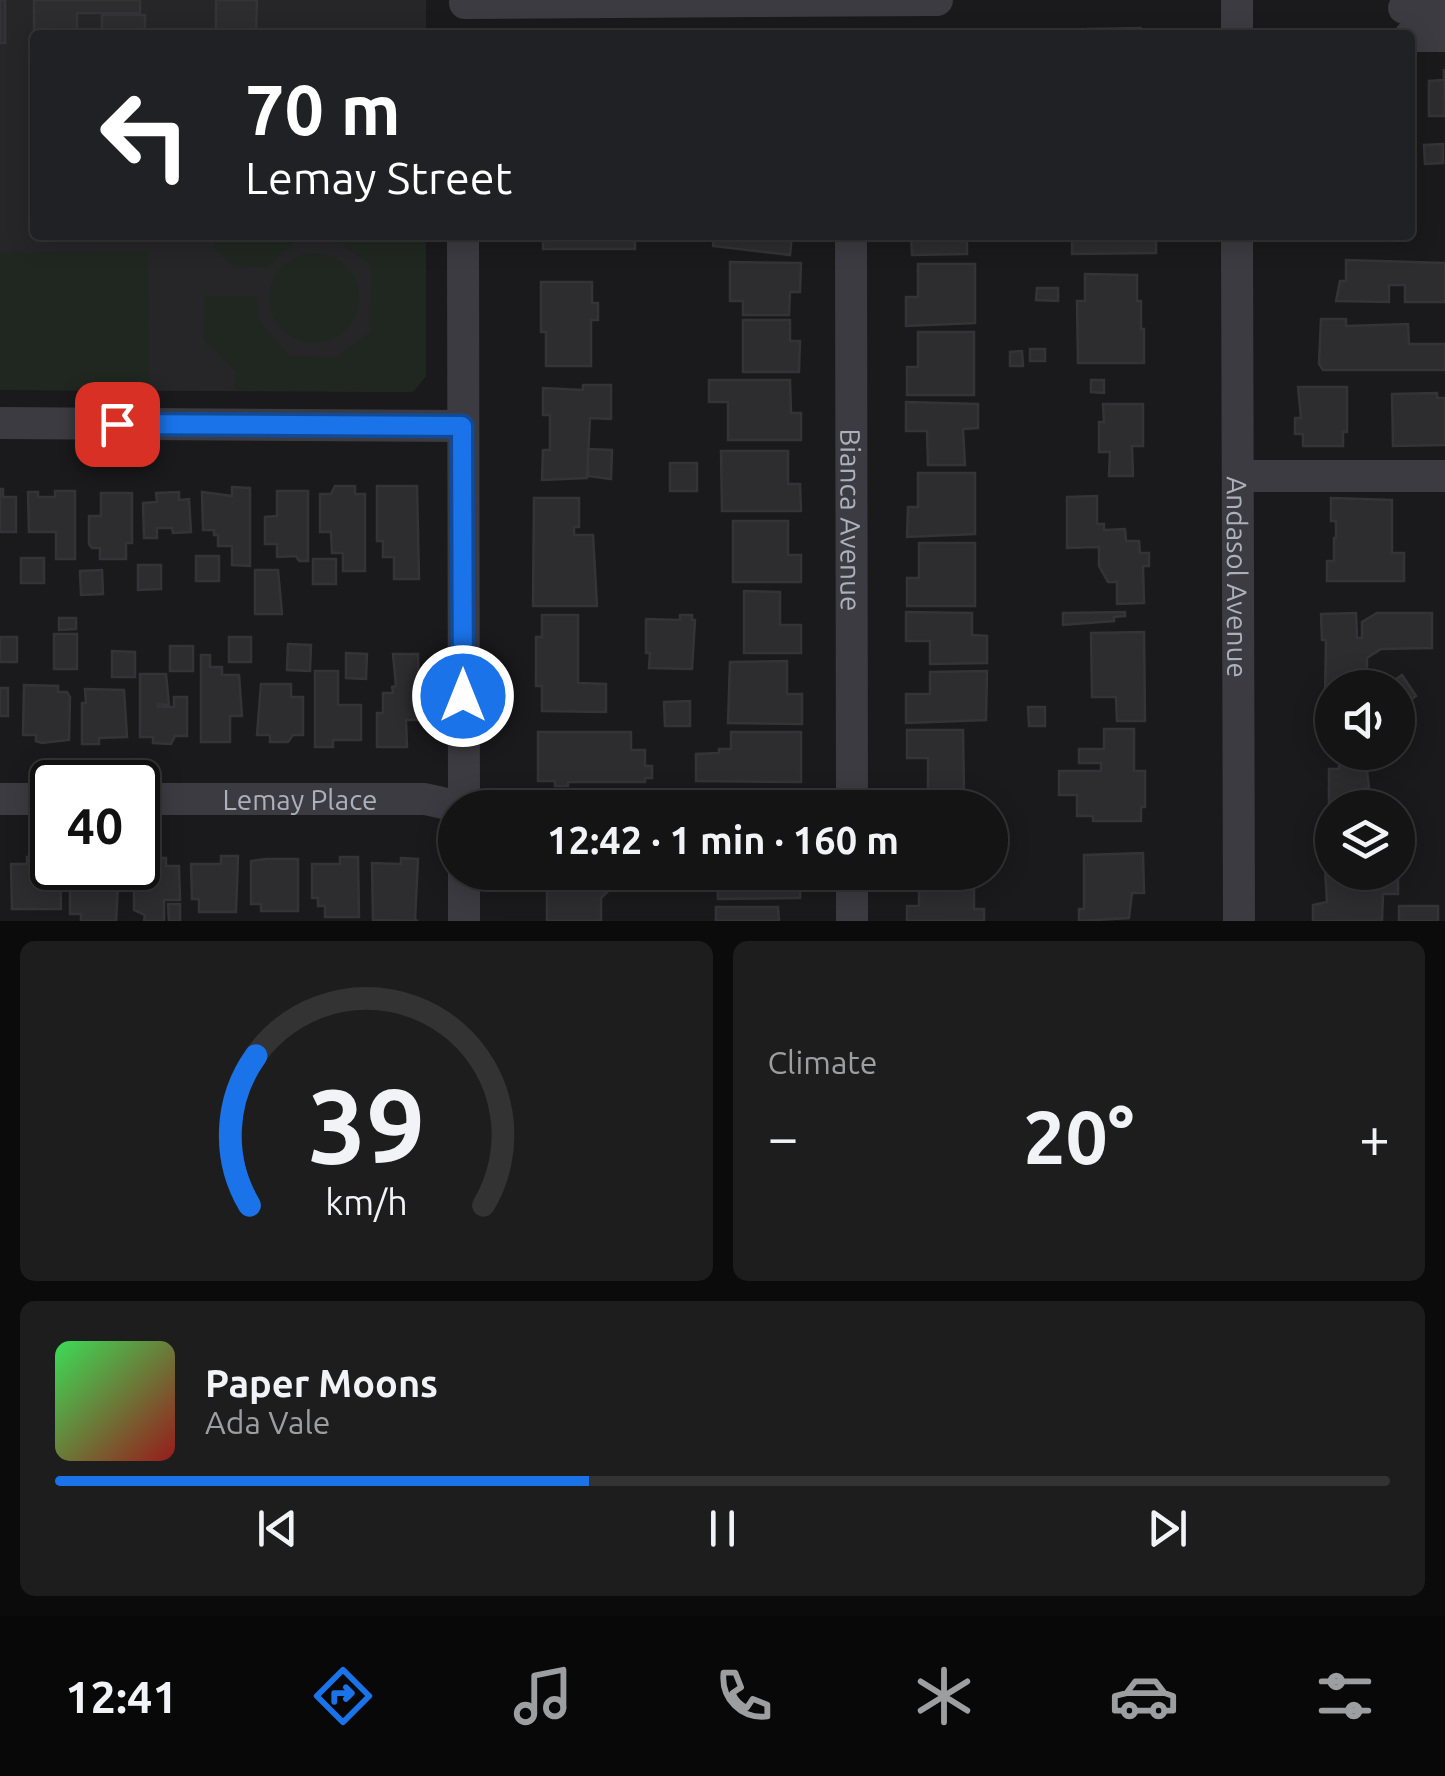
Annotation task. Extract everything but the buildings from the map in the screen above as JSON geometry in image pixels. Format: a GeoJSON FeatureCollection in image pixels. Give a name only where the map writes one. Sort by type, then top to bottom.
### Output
{"type":"FeatureCollection","features":[{"type":"Feature","properties":{"kind":"street"},"geometry":{"type":"LineString","coordinates":[[465,12],[937,0]]}},
{"type":"Feature","properties":{"kind":"street"},"geometry":{"type":"LineString","coordinates":[[1237,0],[1237,30]]}},
{"type":"Feature","properties":{"kind":"street"},"geometry":{"type":"LineString","coordinates":[[1407,22],[1445,8]]}},
{"type":"Feature","properties":{"kind":"street"},"geometry":{"type":"LineString","coordinates":[[1407,22],[1445,36]]}},
{"type":"Feature","properties":{"kind":"street"},"geometry":{"type":"LineString","coordinates":[[463,240],[464,790]]}},
{"type":"Feature","properties":{"kind":"street","name":"Bianca Avenue"},"geometry":{"type":"LineString","coordinates":[[850,240],[852,790]]}},
{"type":"Feature","properties":{"kind":"street","name":"Andasol Avenue"},"geometry":{"type":"LineString","coordinates":[[1238,240],[1239,921]]}},
{"type":"Feature","properties":{"kind":"street"},"geometry":{"type":"LineString","coordinates":[[0,423],[462,426]]}},
{"type":"Feature","properties":{"kind":"street"},"geometry":{"type":"LineString","coordinates":[[1238,476],[1445,476]]}},
{"type":"Feature","properties":{"kind":"street"},"geometry":{"type":"LineString","coordinates":[[0,798],[30,798]]}},
{"type":"Feature","properties":{"kind":"street","name":"Lemay Place"},"geometry":{"type":"LineString","coordinates":[[160,798],[438,802]]}},
{"type":"Feature","properties":{"kind":"street"},"geometry":{"type":"LineString","coordinates":[[464,890],[464,921]]}},
{"type":"Feature","properties":{"kind":"street"},"geometry":{"type":"LineString","coordinates":[[852,890],[852,921]]}},
{"type":"Feature","properties":{"kind":"shaded area"},"geometry":{"type":"Polygon","coordinates":[[[0,0],[426,0],[426,30],[30,30],[30,240],[426,240],[426,376],[413,392],[0,390],[0,0]]]}},
{"type":"Feature","properties":{"kind":"shaded area"},"geometry":{"type":"Polygon","coordinates":[[[215,240],[296,241],[267,267],[232,266],[214,247],[215,240]]]}},
{"type":"Feature","properties":{"kind":"shaded area"},"geometry":{"type":"Polygon","coordinates":[[[335,240],[426,240],[426,376],[413,392],[234,390],[235,371],[204,339],[205,296],[258,296],[258,318],[289,356],[336,357],[370,332],[371,264],[335,240]]]}},
{"type":"Feature","properties":{"kind":"shaded area"},"geometry":{"type":"Polygon","coordinates":[[[148,252],[149,391],[0,390],[0,253],[148,252]]]}},
{"type":"Feature","properties":{"kind":"shaded area"},"geometry":{"type":"Polygon","coordinates":[[[314,253],[331,256],[346,266],[356,281],[356,315],[346,330],[331,340],[314,343],[297,340],[282,330],[272,315],[269,298],[272,281],[282,266],[297,256],[314,253]]]}},
{"type":"Feature","properties":{"kind":"route"},"geometry":{"type":"LineString","coordinates":[[117,424],[462,426],[463,696]]}}]}
